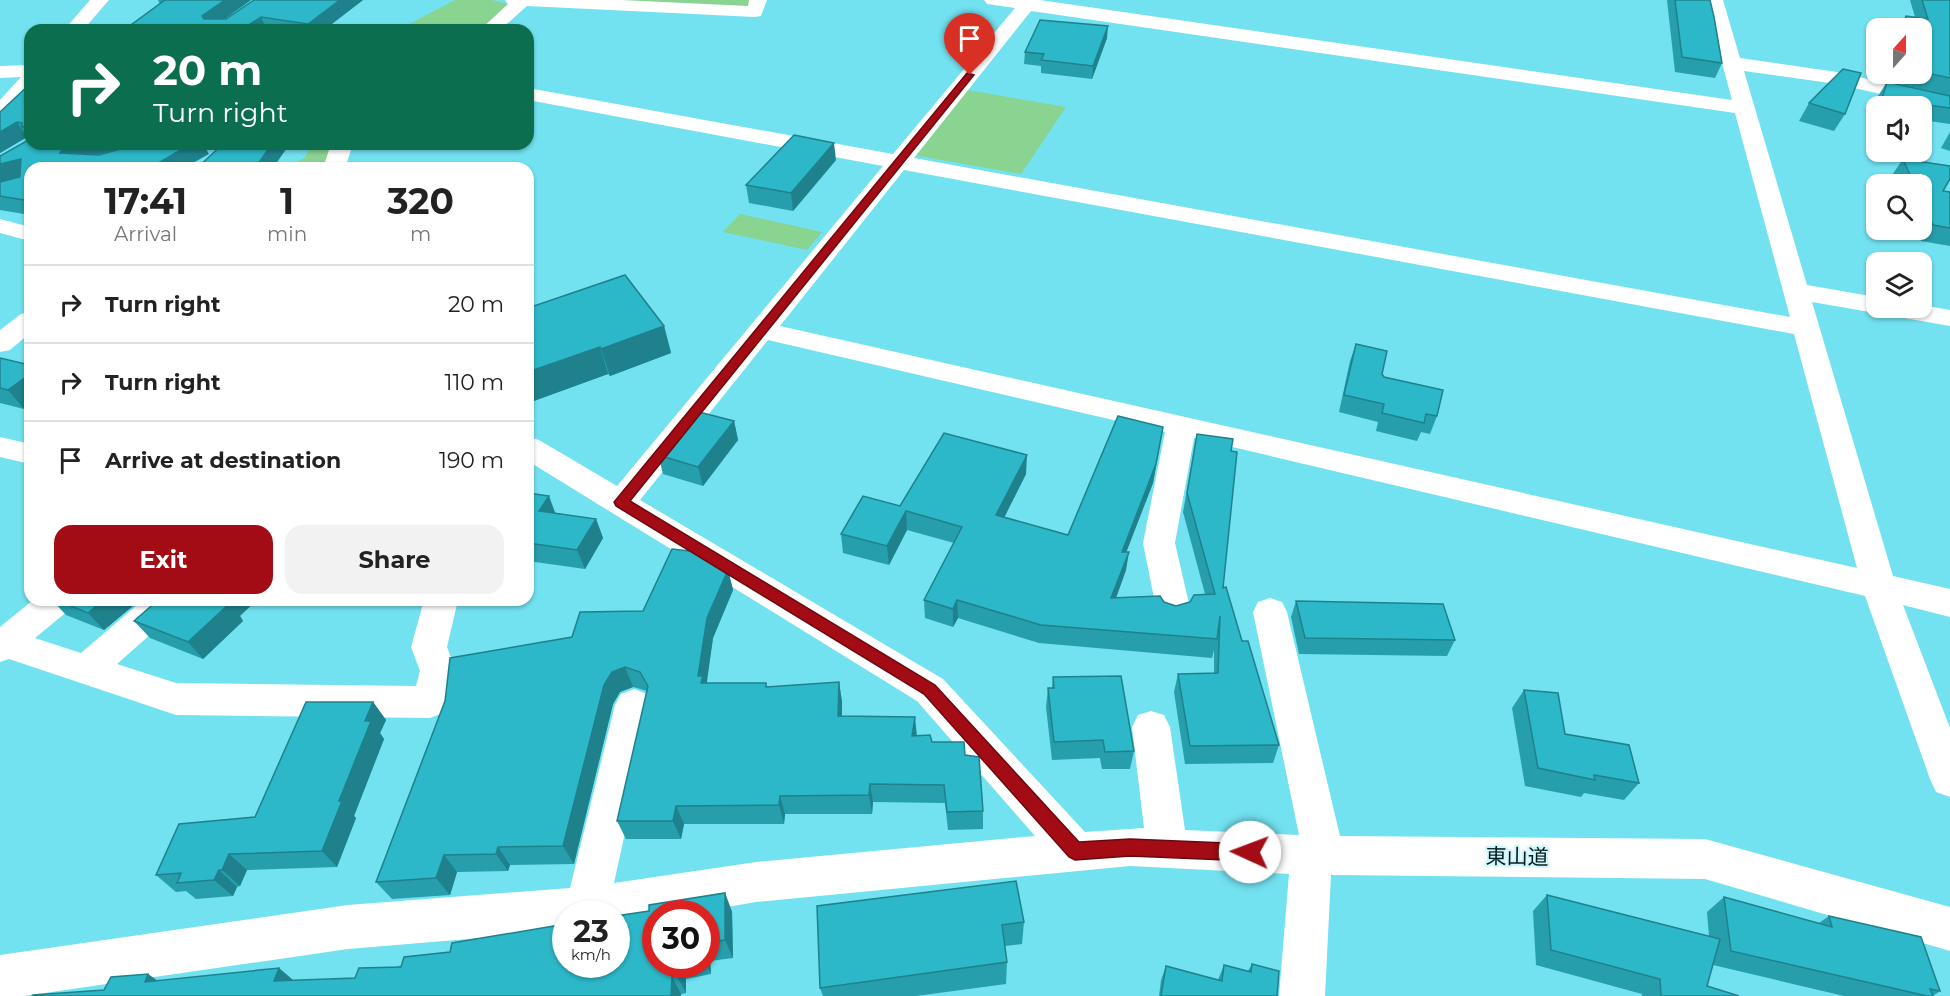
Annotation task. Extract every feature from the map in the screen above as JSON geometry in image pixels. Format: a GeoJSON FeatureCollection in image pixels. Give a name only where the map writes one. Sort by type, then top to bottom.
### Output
{"type":"FeatureCollection","features":[{"type":"Feature","properties":{"kind":"street"},"geometry":{"type":"LineString","coordinates":[[78,24],[100,0]]}},
{"type":"Feature","properties":{"kind":"street"},"geometry":{"type":"LineString","coordinates":[[495,24],[520,0],[755,12],[758,0]]}},
{"type":"Feature","properties":{"kind":"street"},"geometry":{"type":"LineString","coordinates":[[993,0],[1029,2],[1742,108]]}},
{"type":"Feature","properties":{"kind":"street"},"geometry":{"type":"LineString","coordinates":[[1714,0],[1742,108],[1879,587],[1950,779]]}},
{"type":"Feature","properties":{"kind":"street"},"geometry":{"type":"LineString","coordinates":[[621,502],[1029,2]]}},
{"type":"Feature","properties":{"kind":"street"},"geometry":{"type":"LineString","coordinates":[[1731,63],[1837,78],[1950,104]]}},
{"type":"Feature","properties":{"kind":"street"},"geometry":{"type":"LineString","coordinates":[[0,72],[24,71]]}},
{"type":"Feature","properties":{"kind":"street"},"geometry":{"type":"LineString","coordinates":[[0,113],[24,86]]}},
{"type":"Feature","properties":{"kind":"street"},"geometry":{"type":"LineString","coordinates":[[534,95],[1805,328]]}},
{"type":"Feature","properties":{"kind":"street"},"geometry":{"type":"LineString","coordinates":[[0,226],[24,232]]}},
{"type":"Feature","properties":{"kind":"street"},"geometry":{"type":"LineString","coordinates":[[1795,291],[1866,303]]}},
{"type":"Feature","properties":{"kind":"street"},"geometry":{"type":"LineString","coordinates":[[1932,315],[1950,318]]}},
{"type":"Feature","properties":{"kind":"street"},"geometry":{"type":"LineString","coordinates":[[0,344],[24,325]]}},
{"type":"Feature","properties":{"kind":"street"},"geometry":{"type":"LineString","coordinates":[[762,330],[1745,554],[1950,603]]}},
{"type":"Feature","properties":{"kind":"street"},"geometry":{"type":"LineString","coordinates":[[1173,608],[1159,543],[1182,426]]}},
{"type":"Feature","properties":{"kind":"street"},"geometry":{"type":"LineString","coordinates":[[0,447],[24,453]]}},
{"type":"Feature","properties":{"kind":"street"},"geometry":{"type":"LineString","coordinates":[[534,456],[621,502],[930,690],[1075,851]]}},
{"type":"Feature","properties":{"kind":"street"},"geometry":{"type":"LineString","coordinates":[[2,645],[50,606]]}},
{"type":"Feature","properties":{"kind":"street"},"geometry":{"type":"LineString","coordinates":[[85,671],[159,606]]}},
{"type":"Feature","properties":{"kind":"street"},"geometry":{"type":"LineString","coordinates":[[2,645],[176,699],[430,702],[438,671],[429,647],[439,606]]}},
{"type":"Feature","properties":{"kind":"street"},"geometry":{"type":"LineString","coordinates":[[1270,612],[1320,834],[1311,855],[1302,996]]}},
{"type":"Feature","properties":{"kind":"street"},"geometry":{"type":"LineString","coordinates":[[589,900],[634,705]]}},
{"type":"Feature","properties":{"kind":"street"},"geometry":{"type":"LineString","coordinates":[[1150,727],[1167,849]]}},
{"type":"Feature","properties":{"kind":"street","name":"東山道"},"geometry":{"type":"LineString","coordinates":[[630,901],[756,882],[1130,847],[1311,855],[1706,859],[1950,928]]}},
{"type":"Feature","properties":{"kind":"street","name":"東山道"},"geometry":{"type":"LineString","coordinates":[[0,977],[348,927],[552,911]]}},
{"type":"Feature","properties":{"kind":"green space"},"geometry":{"type":"Polygon","coordinates":[[[455,0],[492,0],[508,4],[509,7],[489,24],[409,24],[455,0]]]}},
{"type":"Feature","properties":{"kind":"green space"},"geometry":{"type":"Polygon","coordinates":[[[555,0],[753,0],[746,9],[555,0]]]}},
{"type":"Feature","properties":{"kind":"green space"},"geometry":{"type":"Polygon","coordinates":[[[967,90],[1066,107],[1021,174],[913,155],[967,90]]]}},
{"type":"Feature","properties":{"kind":"green space"},"geometry":{"type":"Polygon","coordinates":[[[309,150],[332,150],[328,162],[297,162],[304,158],[309,150]]]}},
{"type":"Feature","properties":{"kind":"green space"},"geometry":{"type":"Polygon","coordinates":[[[740,214],[822,232],[807,250],[723,232],[740,214]]]}},
{"type":"Feature","properties":{"kind":"building"},"geometry":{"type":"Polygon","coordinates":[[[165,0],[225,0],[202,16],[204,19],[226,19],[254,0],[340,0],[308,24],[261,17],[250,24],[132,24],[165,0]]]}},
{"type":"Feature","properties":{"kind":"building"},"geometry":{"type":"Polygon","coordinates":[[[1675,0],[1710,0],[1722,63],[1682,57],[1675,0]]]}},
{"type":"Feature","properties":{"kind":"building"},"geometry":{"type":"Polygon","coordinates":[[[1922,0],[1950,0],[1950,78],[1932,74],[1932,18],[1928,18],[1922,0]]]}},
{"type":"Feature","properties":{"kind":"building"},"geometry":{"type":"Polygon","coordinates":[[[1040,20],[1108,26],[1093,66],[1041,60],[1044,54],[1025,52],[1040,20]]]}},
{"type":"Feature","properties":{"kind":"building"},"geometry":{"type":"Polygon","coordinates":[[[1843,69],[1861,73],[1845,114],[1809,103],[1843,69]]]}},
{"type":"Feature","properties":{"kind":"building"},"geometry":{"type":"Polygon","coordinates":[[[1886,84],[1896,84],[1950,96],[1950,108],[1932,106],[1932,96],[1883,96],[1886,84]]]}},
{"type":"Feature","properties":{"kind":"building"},"geometry":{"type":"Polygon","coordinates":[[[24,90],[24,127],[22,123],[17,122],[0,132],[0,112],[24,90]]]}},
{"type":"Feature","properties":{"kind":"building"},"geometry":{"type":"Polygon","coordinates":[[[794,135],[834,143],[791,193],[746,185],[794,135]]]}},
{"type":"Feature","properties":{"kind":"building"},"geometry":{"type":"Polygon","coordinates":[[[24,142],[24,150],[62,150],[60,153],[99,155],[116,150],[181,150],[160,162],[24,162],[24,200],[0,196],[0,182],[20,177],[21,159],[0,164],[0,156],[24,142]]]}},
{"type":"Feature","properties":{"kind":"building"},"geometry":{"type":"Polygon","coordinates":[[[216,150],[268,150],[259,162],[204,162],[216,150]]]}},
{"type":"Feature","properties":{"kind":"building"},"geometry":{"type":"Polygon","coordinates":[[[1904,162],[1950,166],[1950,179],[1943,191],[1950,192],[1950,228],[1933,225],[1932,223],[1932,174],[1910,174],[1904,162]]]}},
{"type":"Feature","properties":{"kind":"building"},"geometry":{"type":"Polygon","coordinates":[[[625,275],[664,326],[534,370],[534,306],[625,275]]]}},
{"type":"Feature","properties":{"kind":"building"},"geometry":{"type":"Polygon","coordinates":[[[1356,344],[1387,351],[1382,374],[1384,377],[1443,390],[1437,416],[1426,414],[1424,423],[1382,413],[1384,404],[1344,395],[1356,344]]]}},
{"type":"Feature","properties":{"kind":"building"},"geometry":{"type":"Polygon","coordinates":[[[0,358],[24,364],[24,378],[8,390],[0,388],[0,358]]]}},
{"type":"Feature","properties":{"kind":"building"},"geometry":{"type":"Polygon","coordinates":[[[695,411],[734,421],[698,467],[658,455],[695,411]]]}},
{"type":"Feature","properties":{"kind":"building"},"geometry":{"type":"Polygon","coordinates":[[[1118,416],[1163,427],[1156,464],[1122,552],[1129,552],[1111,598],[1160,596],[1164,602],[1176,606],[1190,602],[1194,595],[1215,594],[1187,493],[1197,434],[1233,439],[1231,451],[1237,452],[1223,588],[1226,587],[1242,641],[1248,641],[1279,745],[1190,746],[1178,674],[1218,673],[1220,616],[1217,639],[1041,625],[957,600],[953,609],[924,600],[962,527],[906,511],[887,546],[841,534],[863,496],[900,506],[944,433],[1027,455],[996,515],[1068,535],[1118,416]]]}},
{"type":"Feature","properties":{"kind":"building"},"geometry":{"type":"Polygon","coordinates":[[[534,494],[549,496],[539,511],[596,519],[577,550],[534,544],[534,494]]]}},
{"type":"Feature","properties":{"kind":"building"},"geometry":{"type":"Polygon","coordinates":[[[672,549],[699,552],[728,570],[707,618],[698,676],[703,676],[701,683],[766,683],[766,687],[839,682],[838,716],[915,717],[912,736],[930,735],[932,742],[964,742],[965,755],[979,757],[983,811],[947,812],[944,785],[870,784],[869,795],[780,796],[779,805],[676,806],[673,821],[617,821],[648,686],[640,672],[625,667],[612,672],[604,685],[563,846],[498,847],[496,854],[444,855],[436,878],[376,882],[445,701],[450,658],[572,637],[580,612],[643,611],[672,549]]]}},
{"type":"Feature","properties":{"kind":"building"},"geometry":{"type":"Polygon","coordinates":[[[1296,601],[1443,604],[1455,640],[1305,638],[1296,601]]]}},
{"type":"Feature","properties":{"kind":"building"},"geometry":{"type":"Polygon","coordinates":[[[71,606],[96,606],[88,613],[71,606]]]}},
{"type":"Feature","properties":{"kind":"building"},"geometry":{"type":"Polygon","coordinates":[[[151,606],[227,606],[188,642],[134,621],[151,606]]]}},
{"type":"Feature","properties":{"kind":"building"},"geometry":{"type":"Polygon","coordinates":[[[1121,676],[1134,751],[1105,752],[1103,740],[1054,742],[1048,688],[1054,688],[1053,677],[1121,676]]]}},
{"type":"Feature","properties":{"kind":"building"},"geometry":{"type":"Polygon","coordinates":[[[1524,690],[1558,693],[1565,734],[1629,745],[1639,783],[1594,775],[1595,780],[1538,768],[1524,690]]]}},
{"type":"Feature","properties":{"kind":"building"},"geometry":{"type":"Polygon","coordinates":[[[306,702],[373,702],[365,721],[371,721],[322,851],[229,854],[222,870],[219,870],[214,880],[177,883],[181,873],[156,875],[179,824],[255,817],[306,702]]]}},
{"type":"Feature","properties":{"kind":"building"},"geometry":{"type":"Polygon","coordinates":[[[1016,881],[1024,922],[1002,925],[1007,962],[820,988],[817,906],[1016,881]]]}},
{"type":"Feature","properties":{"kind":"building"},"geometry":{"type":"Polygon","coordinates":[[[725,893],[725,940],[720,941],[720,900],[681,900],[725,893]]]}},
{"type":"Feature","properties":{"kind":"building"},"geometry":{"type":"Polygon","coordinates":[[[1547,895],[1720,939],[1707,986],[1739,996],[1661,996],[1660,979],[1551,950],[1547,895]]]}},
{"type":"Feature","properties":{"kind":"building"},"geometry":{"type":"Polygon","coordinates":[[[1724,897],[1832,927],[1829,916],[1921,937],[1940,991],[1930,989],[1933,996],[1927,996],[1731,951],[1724,897]]]}},
{"type":"Feature","properties":{"kind":"building"},"geometry":{"type":"Polygon","coordinates":[[[642,912],[642,978],[672,978],[671,996],[32,996],[104,990],[111,977],[148,974],[145,982],[279,968],[274,981],[355,978],[359,968],[401,967],[404,957],[450,952],[452,943],[552,926],[552,978],[630,978],[630,914],[642,912]]]}},
{"type":"Feature","properties":{"kind":"building"},"geometry":{"type":"Polygon","coordinates":[[[1252,964],[1279,971],[1277,996],[1161,996],[1166,966],[1222,981],[1224,965],[1251,972],[1252,964]]]}},
{"type":"Feature","properties":{"kind":"route"},"geometry":{"type":"LineString","coordinates":[[970,75],[621,502],[930,690],[1075,851],[1130,847],[1250,852]]}}]}
